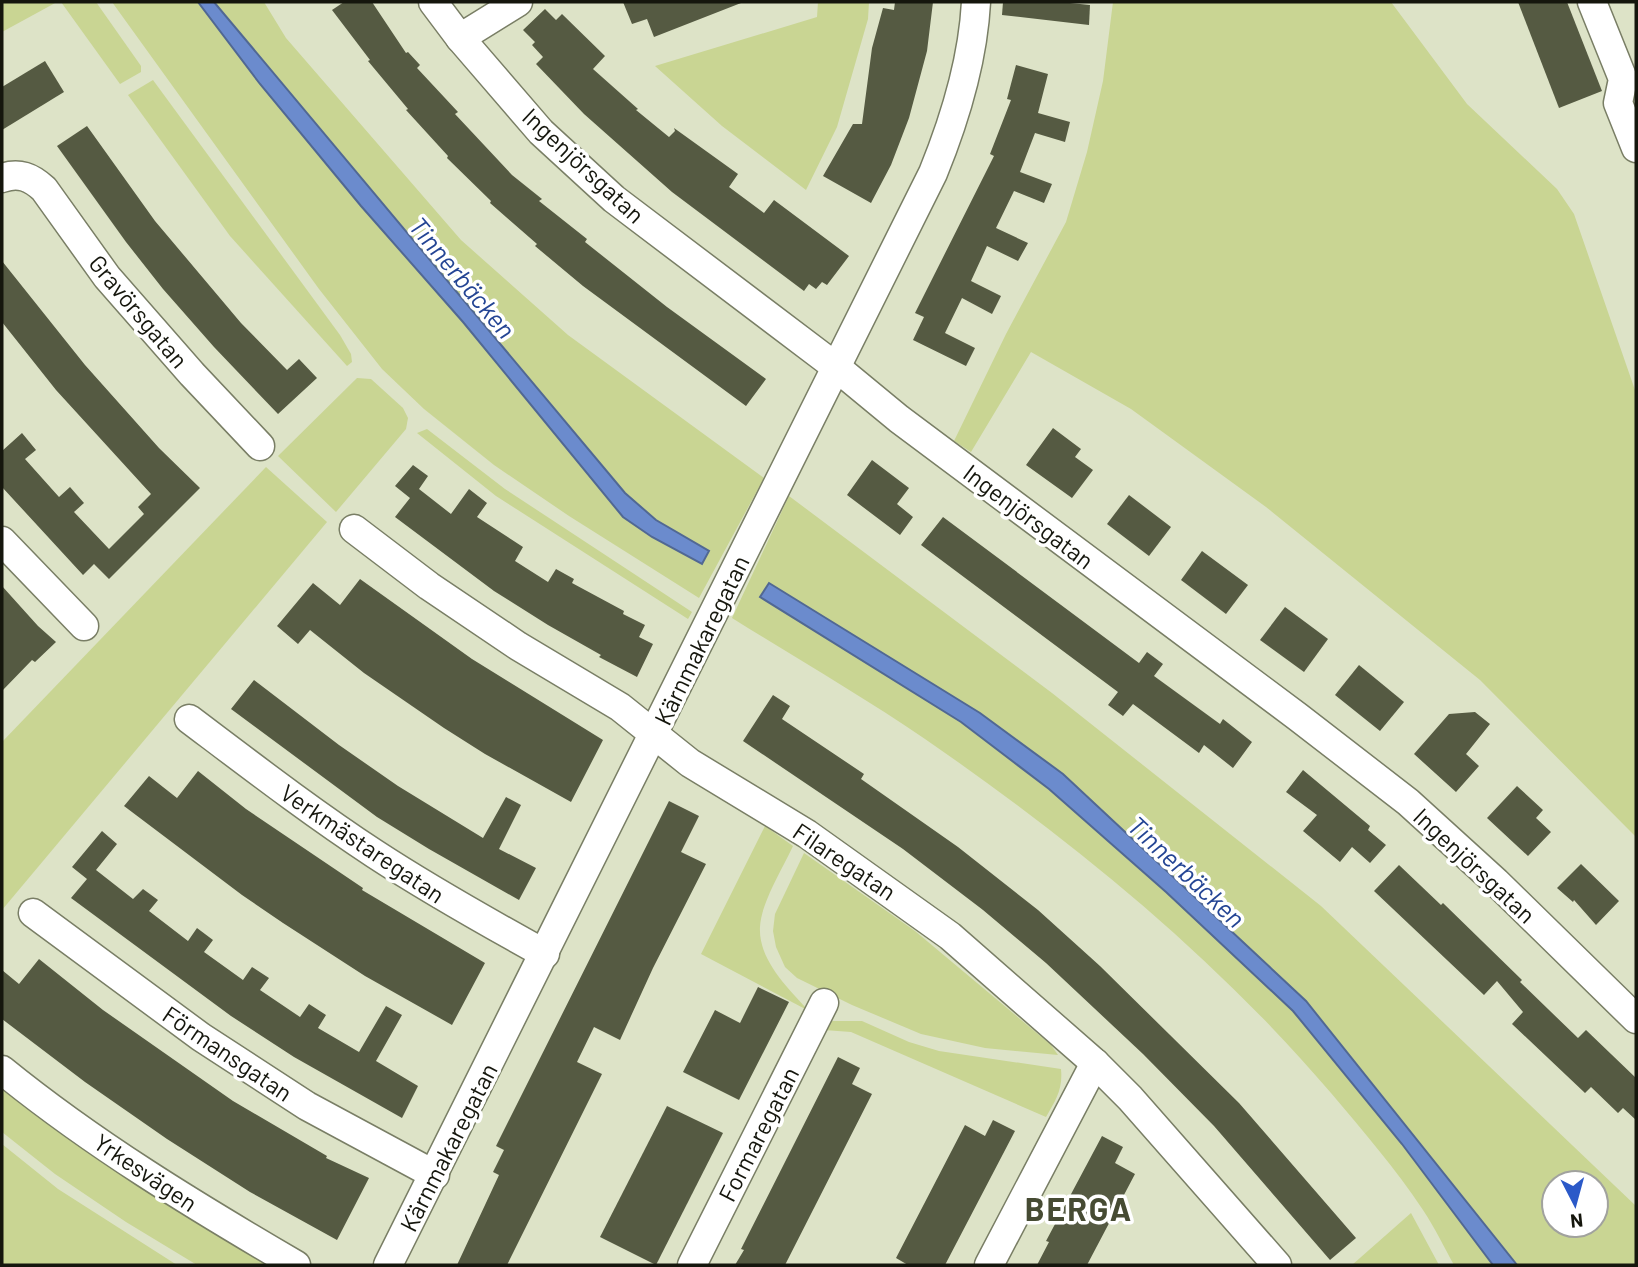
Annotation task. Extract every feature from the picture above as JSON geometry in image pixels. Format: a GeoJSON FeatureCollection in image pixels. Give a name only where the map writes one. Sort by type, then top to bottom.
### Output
{"type":"FeatureCollection","features":[{"type":"Feature","properties":{"kind":"street","name":"Ingenjörsgatan"},"geometry":{"type":"LineString","coordinates":[[432,2],[541,132],[614,200],[899,419],[1408,802],[1496,882],[1636,1019]]}},
{"type":"Feature","properties":{"kind":"street"},"geometry":{"type":"LineString","coordinates":[[460,38],[518,2]]}},
{"type":"Feature","properties":{"kind":"street","name":"Kärnmakaregatan"},"geometry":{"type":"LineString","coordinates":[[388,1265],[933,173],[949,133],[969,51],[976,2]]}},
{"type":"Feature","properties":{"kind":"street"},"geometry":{"type":"LineString","coordinates":[[1592,2],[1630,77],[1618,103],[1636,148]]}},
{"type":"Feature","properties":{"kind":"street","name":"Gravörsgatan"},"geometry":{"type":"LineString","coordinates":[[12,177],[34,180],[44,189],[107,277],[191,374],[260,446]]}},
{"type":"Feature","properties":{"kind":"street","name":"Filaregatan"},"geometry":{"type":"LineString","coordinates":[[354,528],[429,586],[518,646],[620,707],[690,763],[807,834],[929,921],[1000,978],[1095,1063],[1130,1098],[1277,1265]]}},
{"type":"Feature","properties":{"kind":"street"},"geometry":{"type":"LineString","coordinates":[[2,541],[84,626]]}},
{"type":"Feature","properties":{"kind":"street","name":"Verkmästaregatan"},"geometry":{"type":"LineString","coordinates":[[189,719],[375,854],[472,914],[545,954]]}},
{"type":"Feature","properties":{"kind":"street","name":"Förmansgatan"},"geometry":{"type":"LineString","coordinates":[[33,912],[201,1037],[307,1106],[435,1175]]}},
{"type":"Feature","properties":{"kind":"street","name":"Formaregatan"},"geometry":{"type":"LineString","coordinates":[[692,1265],[824,1003]]}},
{"type":"Feature","properties":{"kind":"street"},"geometry":{"type":"LineString","coordinates":[[989,1265],[1095,1063]]}},
{"type":"Feature","properties":{"kind":"street","name":"Yrkesvägen"},"geometry":{"type":"LineString","coordinates":[[2,1070],[121,1157],[202,1210],[296,1265]]}},
{"type":"Feature","properties":{"kind":"green space"},"geometry":{"type":"Polygon","coordinates":[[[2,2],[57,2],[2,32],[2,2]]]}},
{"type":"Feature","properties":{"kind":"green space"},"geometry":{"type":"Polygon","coordinates":[[[61,2],[96,2],[141,66],[141,72],[120,84],[61,2]]]}},
{"type":"Feature","properties":{"kind":"green space"},"geometry":{"type":"Polygon","coordinates":[[[112,2],[264,2],[286,38],[461,240],[568,335],[764,478],[699,598],[494,465],[424,409],[382,369],[319,289],[112,2]]]}},
{"type":"Feature","properties":{"kind":"green space"},"geometry":{"type":"Polygon","coordinates":[[[818,2],[869,2],[868,19],[837,127],[806,190],[722,126],[655,66],[817,17],[818,2]]]}},
{"type":"Feature","properties":{"kind":"green space"},"geometry":{"type":"Polygon","coordinates":[[[1113,2],[1391,2],[1467,104],[1557,189],[1574,214],[1636,393],[1636,837],[1480,680],[1266,507],[1131,409],[1031,352],[971,452],[954,441],[1006,334],[1066,222],[1087,152],[1103,81],[1113,2]]]}},
{"type":"Feature","properties":{"kind":"green space"},"geometry":{"type":"Polygon","coordinates":[[[153,80],[340,335],[351,354],[352,362],[347,366],[230,236],[128,95],[153,80]]]}},
{"type":"Feature","properties":{"kind":"green space"},"geometry":{"type":"Polygon","coordinates":[[[357,378],[371,379],[403,408],[408,418],[406,429],[336,512],[278,456],[357,378]]]}},
{"type":"Feature","properties":{"kind":"green space"},"geometry":{"type":"Polygon","coordinates":[[[427,429],[505,489],[692,612],[688,619],[496,496],[417,433],[427,429]]]}},
{"type":"Feature","properties":{"kind":"green space"},"geometry":{"type":"Polygon","coordinates":[[[266,467],[327,522],[2,910],[2,742],[266,467]]]}},
{"type":"Feature","properties":{"kind":"green space"},"geometry":{"type":"Polygon","coordinates":[[[789,496],[1052,693],[1321,906],[1597,1169],[1540,1169],[1540,1239],[1610,1239],[1610,1181],[1636,1206],[1636,1265],[1454,1265],[1423,1210],[1402,1180],[1331,1093],[1239,994],[1140,903],[1088,860],[980,778],[877,708],[732,618],[789,496]]]}},
{"type":"Feature","properties":{"kind":"green space"},"geometry":{"type":"Polygon","coordinates":[[[765,826],[793,846],[764,907],[760,927],[761,939],[776,973],[809,1011],[701,954],[765,826]]]}},
{"type":"Feature","properties":{"kind":"green space"},"geometry":{"type":"Polygon","coordinates":[[[804,853],[915,931],[1051,1045],[1058,1055],[985,1048],[921,1034],[797,978],[785,967],[776,947],[773,931],[775,914],[804,853]]]}},
{"type":"Feature","properties":{"kind":"green space"},"geometry":{"type":"Polygon","coordinates":[[[828,1021],[862,1021],[909,1042],[939,1051],[1061,1069],[1060,1088],[1046,1117],[851,1032],[824,1030],[828,1021]]]}},
{"type":"Feature","properties":{"kind":"green space"},"geometry":{"type":"Polygon","coordinates":[[[2,1087],[134,1180],[271,1265],[197,1265],[126,1222],[55,1174],[2,1132],[2,1087]]]}},
{"type":"Feature","properties":{"kind":"green space"},"geometry":{"type":"Polygon","coordinates":[[[2,1144],[58,1189],[177,1265],[2,1265],[2,1144]]]}},
{"type":"Feature","properties":{"kind":"green space"},"geometry":{"type":"Polygon","coordinates":[[[1411,1213],[1439,1265],[1352,1265],[1411,1213]]]}},
{"type":"Feature","properties":{"kind":"water"},"geometry":{"type":"Polygon","coordinates":[[[198,2],[214,2],[625,493],[656,520],[709,551],[702,564],[652,537],[623,517],[463,322],[361,206],[260,84],[198,2]]]}},
{"type":"Feature","properties":{"kind":"water"},"geometry":{"type":"Polygon","coordinates":[[[769,583],[980,713],[1063,774],[1306,1001],[1517,1265],[1493,1265],[1402,1144],[1293,1011],[1166,892],[1049,789],[961,722],[760,597],[769,583]]]}},
{"type":"Feature","properties":{"kind":"building"},"geometry":{"type":"Polygon","coordinates":[[[344,2],[372,2],[406,53],[420,65],[417,68],[458,112],[455,114],[512,175],[542,199],[539,201],[587,239],[585,242],[667,307],[766,379],[746,406],[583,286],[535,246],[537,244],[490,203],[491,201],[447,158],[368,61],[370,60],[332,10],[344,2]]]}},
{"type":"Feature","properties":{"kind":"building"},"geometry":{"type":"Polygon","coordinates":[[[623,2],[741,3],[654,37],[647,19],[632,24],[623,2]]]}},
{"type":"Feature","properties":{"kind":"building"},"geometry":{"type":"Polygon","coordinates":[[[895,2],[933,2],[927,51],[909,118],[891,165],[871,203],[823,176],[853,124],[862,124],[872,48],[883,8],[894,10],[895,2]]]}},
{"type":"Feature","properties":{"kind":"building"},"geometry":{"type":"Polygon","coordinates":[[[1003,2],[1090,5],[1089,25],[1002,15],[1003,2]]]}},
{"type":"Feature","properties":{"kind":"building"},"geometry":{"type":"Polygon","coordinates":[[[1518,2],[1567,2],[1602,91],[1559,108],[1518,2]]]}},
{"type":"Feature","properties":{"kind":"building"},"geometry":{"type":"Polygon","coordinates":[[[545,9],[556,20],[562,14],[605,56],[593,69],[638,109],[636,110],[669,137],[675,131],[674,128],[738,174],[729,187],[764,213],[774,200],[849,256],[827,285],[822,282],[816,289],[809,284],[804,291],[672,192],[584,114],[536,64],[543,57],[532,45],[535,42],[523,30],[545,9]]]}},
{"type":"Feature","properties":{"kind":"building"},"geometry":{"type":"Polygon","coordinates":[[[45,61],[64,92],[2,130],[2,87],[45,61]]]}},
{"type":"Feature","properties":{"kind":"building"},"geometry":{"type":"Polygon","coordinates":[[[1016,65],[1048,74],[1038,113],[1070,122],[1065,142],[1035,133],[1020,172],[1052,184],[1044,203],[1014,191],[996,228],[1028,243],[1018,261],[987,246],[971,281],[1001,296],[992,314],[962,298],[945,333],[975,348],[966,366],[913,340],[924,317],[915,313],[994,156],[990,154],[1011,100],[1007,99],[1016,65]]]}},
{"type":"Feature","properties":{"kind":"building"},"geometry":{"type":"Polygon","coordinates":[[[87,126],[155,221],[241,323],[287,370],[299,359],[317,378],[278,414],[163,289],[57,146],[87,126]]]}},
{"type":"Feature","properties":{"kind":"building"},"geometry":{"type":"Polygon","coordinates":[[[2,261],[85,365],[159,448],[200,488],[109,579],[94,564],[83,575],[2,487],[2,451],[22,433],[36,450],[25,459],[59,497],[70,487],[84,503],[74,512],[109,549],[144,514],[138,507],[151,494],[56,390],[2,322],[2,261]]]}},
{"type":"Feature","properties":{"kind":"building"},"geometry":{"type":"Polygon","coordinates":[[[1053,428],[1081,449],[1075,457],[1093,470],[1072,498],[1026,465],[1053,428]]]}},
{"type":"Feature","properties":{"kind":"building"},"geometry":{"type":"Polygon","coordinates":[[[872,460],[909,488],[897,504],[913,517],[900,535],[847,495],[872,460]]]}},
{"type":"Feature","properties":{"kind":"building"},"geometry":{"type":"Polygon","coordinates":[[[413,465],[428,476],[419,489],[451,514],[469,489],[487,503],[477,517],[523,547],[515,561],[548,582],[556,569],[574,579],[572,583],[645,625],[639,637],[653,644],[637,677],[599,657],[601,655],[494,591],[395,517],[410,498],[395,486],[413,465]]]}},
{"type":"Feature","properties":{"kind":"building"},"geometry":{"type":"Polygon","coordinates":[[[1129,495],[1171,527],[1149,556],[1107,524],[1129,495]]]}},
{"type":"Feature","properties":{"kind":"building"},"geometry":{"type":"Polygon","coordinates":[[[943,517],[1139,663],[1147,652],[1163,664],[1154,676],[1220,724],[1223,719],[1252,742],[1233,768],[1204,745],[1199,753],[1133,704],[1123,716],[1108,705],[1118,692],[921,545],[943,517]]]}},
{"type":"Feature","properties":{"kind":"building"},"geometry":{"type":"Polygon","coordinates":[[[1202,551],[1248,585],[1226,614],[1181,580],[1202,551]]]}},
{"type":"Feature","properties":{"kind":"building"},"geometry":{"type":"Polygon","coordinates":[[[360,579],[472,659],[603,740],[571,802],[444,728],[364,673],[310,630],[298,644],[277,626],[313,583],[340,605],[360,579]]]}},
{"type":"Feature","properties":{"kind":"building"},"geometry":{"type":"Polygon","coordinates":[[[2,586],[56,642],[35,662],[32,660],[2,691],[2,586]]]}},
{"type":"Feature","properties":{"kind":"building"},"geometry":{"type":"Polygon","coordinates":[[[1285,607],[1328,639],[1304,672],[1260,640],[1285,607]]]}},
{"type":"Feature","properties":{"kind":"building"},"geometry":{"type":"Polygon","coordinates":[[[1359,665],[1404,702],[1380,731],[1335,695],[1359,665]]]}},
{"type":"Feature","properties":{"kind":"building"},"geometry":{"type":"Polygon","coordinates":[[[254,680],[398,786],[483,838],[506,797],[521,805],[499,849],[536,868],[519,900],[377,817],[231,709],[254,680]]]}},
{"type":"Feature","properties":{"kind":"building"},"geometry":{"type":"Polygon","coordinates":[[[773,695],[790,706],[782,719],[864,774],[861,779],[958,847],[1038,910],[1100,966],[1239,1103],[1356,1238],[1330,1260],[1214,1126],[1143,1054],[1046,963],[983,910],[903,849],[743,741],[773,695]]]}},
{"type":"Feature","properties":{"kind":"building"},"geometry":{"type":"Polygon","coordinates":[[[1475,712],[1490,724],[1466,754],[1479,766],[1456,792],[1414,754],[1449,714],[1475,712]]]}},
{"type":"Feature","properties":{"kind":"building"},"geometry":{"type":"Polygon","coordinates":[[[1303,770],[1370,826],[1368,830],[1386,845],[1370,863],[1352,847],[1340,862],[1303,831],[1317,815],[1286,792],[1303,770]]]}},
{"type":"Feature","properties":{"kind":"building"},"geometry":{"type":"Polygon","coordinates":[[[198,771],[246,809],[363,888],[362,890],[485,963],[452,1025],[365,976],[283,923],[124,806],[149,776],[177,798],[198,771]]]}},
{"type":"Feature","properties":{"kind":"building"},"geometry":{"type":"Polygon","coordinates":[[[1517,786],[1543,810],[1536,818],[1551,832],[1528,856],[1487,818],[1517,786]]]}},
{"type":"Feature","properties":{"kind":"building"},"geometry":{"type":"Polygon","coordinates":[[[669,801],[699,816],[681,852],[706,864],[620,1040],[594,1027],[577,1062],[602,1074],[507,1265],[457,1265],[499,1175],[493,1172],[504,1150],[496,1146],[669,801]]]}},
{"type":"Feature","properties":{"kind":"building"},"geometry":{"type":"Polygon","coordinates":[[[102,831],[117,844],[96,870],[133,899],[143,889],[158,900],[149,911],[188,941],[197,928],[213,940],[204,952],[243,980],[252,967],[269,978],[260,990],[300,1017],[309,1004],[326,1015],[318,1028],[359,1052],[386,1006],[402,1015],[376,1061],[418,1086],[402,1118],[294,1057],[231,1016],[71,898],[87,879],[72,867],[102,831]]]}},
{"type":"Feature","properties":{"kind":"building"},"geometry":{"type":"Polygon","coordinates":[[[1581,864],[1619,901],[1596,925],[1574,900],[1573,902],[1557,888],[1581,864]]]}},
{"type":"Feature","properties":{"kind":"building"},"geometry":{"type":"Polygon","coordinates":[[[1399,865],[1441,905],[1443,903],[1578,1038],[1586,1030],[1636,1078],[1636,1120],[1623,1108],[1618,1113],[1591,1087],[1585,1093],[1512,1024],[1523,1012],[1497,981],[1484,995],[1374,891],[1399,865]]]}},
{"type":"Feature","properties":{"kind":"building"},"geometry":{"type":"Polygon","coordinates":[[[39,959],[103,1010],[233,1101],[327,1156],[326,1158],[369,1178],[337,1240],[250,1192],[167,1139],[85,1082],[2,1019],[2,970],[19,984],[39,959]]]}},
{"type":"Feature","properties":{"kind":"building"},"geometry":{"type":"Polygon","coordinates":[[[758,987],[789,1002],[739,1100],[683,1072],[715,1010],[740,1023],[758,987]]]}},
{"type":"Feature","properties":{"kind":"building"},"geometry":{"type":"Polygon","coordinates":[[[838,1057],[860,1068],[852,1084],[872,1094],[785,1265],[735,1265],[744,1250],[741,1249],[838,1057]]]}},
{"type":"Feature","properties":{"kind":"building"},"geometry":{"type":"Polygon","coordinates":[[[667,1106],[723,1133],[656,1265],[600,1237],[667,1106]]]}},
{"type":"Feature","properties":{"kind":"building"},"geometry":{"type":"Polygon","coordinates":[[[993,1120],[1015,1131],[945,1265],[908,1265],[896,1258],[965,1125],[985,1136],[993,1120]]]}},
{"type":"Feature","properties":{"kind":"building"},"geometry":{"type":"Polygon","coordinates":[[[1102,1136],[1123,1147],[1115,1163],[1135,1174],[1087,1265],[1037,1265],[1049,1242],[1046,1241],[1102,1136]]]}},
{"type":"Feature","properties":{"kind":"district","name":"BERGA"},"geometry":{"type":"Point","coordinates":[1079,1208]}},
{"type":"Feature","properties":{"kind":"water label","name":"Tinnerbäcken"},"geometry":{"type":"Point","coordinates":[463,277]}},
{"type":"Feature","properties":{"kind":"water label","name":"Tinnerbäcken"},"geometry":{"type":"Point","coordinates":[1187,871]}}]}
